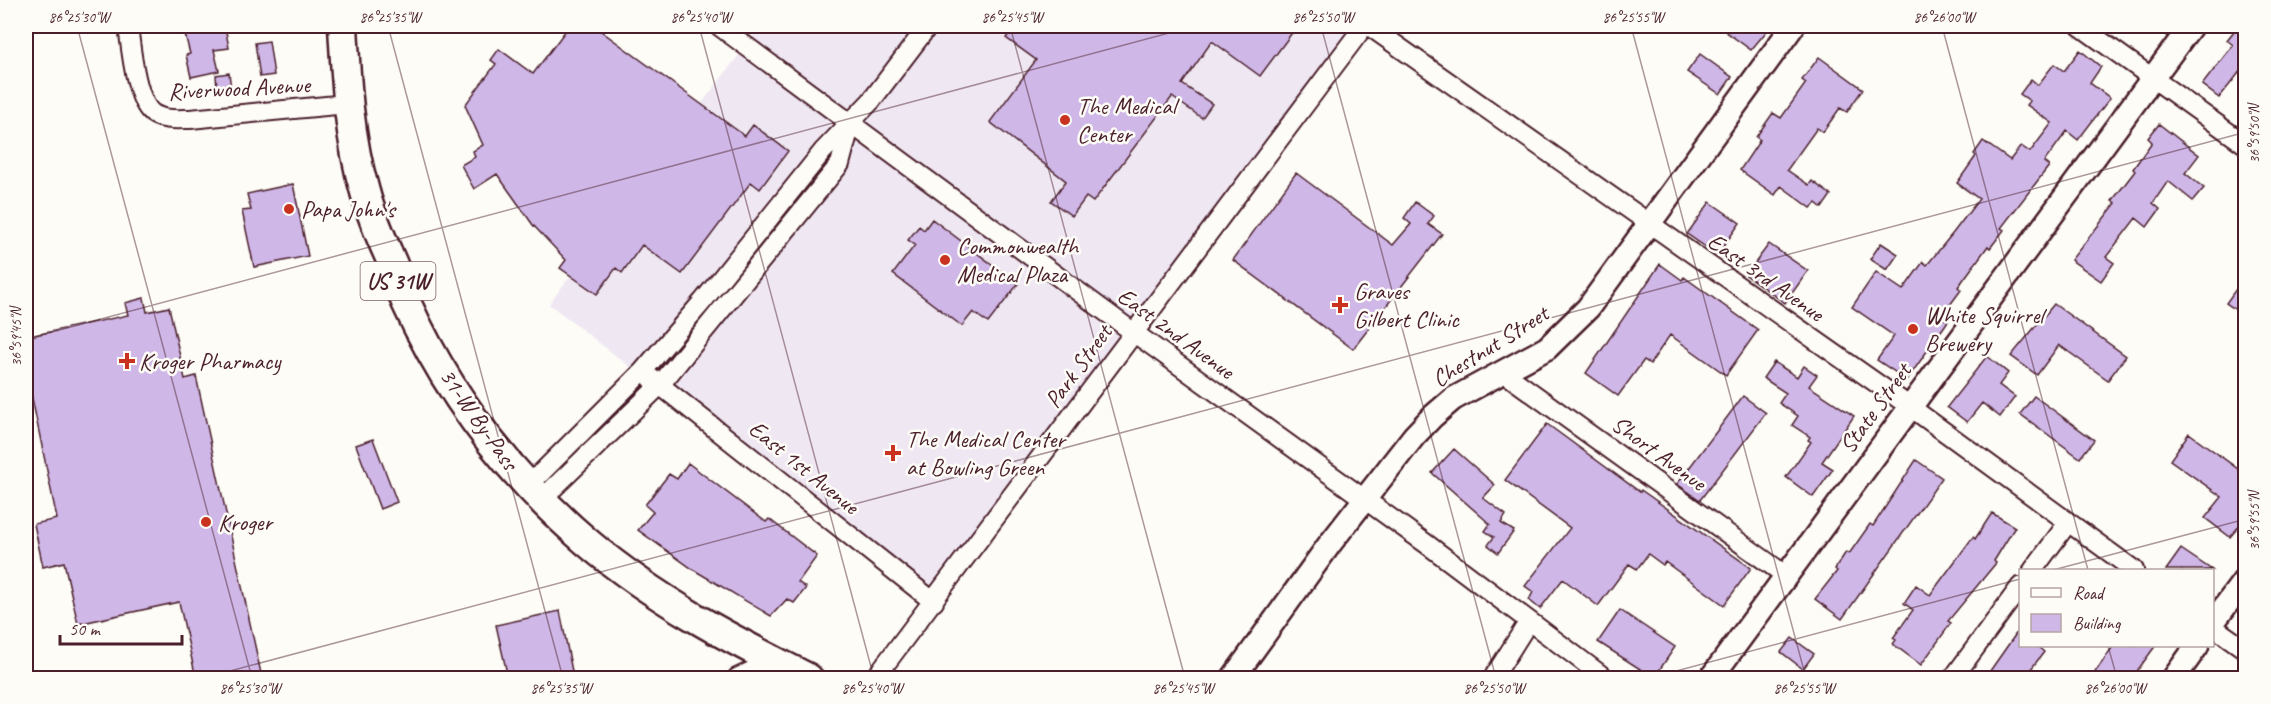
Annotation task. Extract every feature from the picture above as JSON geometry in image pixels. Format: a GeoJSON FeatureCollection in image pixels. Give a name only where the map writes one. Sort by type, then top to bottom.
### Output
{"type":"FeatureCollection","features":[{"type":"Feature","properties":{"kind":"main road","name":"31-W By-Pass"},"geometry":{"type":"LineString","coordinates":[[343,26],[347,104],[364,192],[406,302],[458,398],[491,444],[534,493],[589,543],[634,579],[689,614],[808,678]]}},
{"type":"Feature","properties":{"kind":"street","name":"Riverwood Avenue"},"geometry":{"type":"LineString","coordinates":[[128,26],[136,75],[145,102],[152,112],[164,118],[200,118],[347,104]]}},
{"type":"Feature","properties":{"kind":"street","name":"East 2nd Avenue"},"geometry":{"type":"LineString","coordinates":[[719,26],[1605,678]]}},
{"type":"Feature","properties":{"kind":"street"},"geometry":{"type":"LineString","coordinates":[[534,493],[704,301],[823,151],[851,123],[928,26]]}},
{"type":"Feature","properties":{"kind":"street","name":"East 3rd Avenue"},"geometry":{"type":"LineString","coordinates":[[1366,26],[1909,406],[2067,524],[2133,569]]}},
{"type":"Feature","properties":{"kind":"street","name":"Park Street"},"geometry":{"type":"LineString","coordinates":[[875,678],[934,602],[1133,332],[1366,26]]}},
{"type":"Feature","properties":{"kind":"street","name":"Chestnut Street"},"geometry":{"type":"LineString","coordinates":[[1233,678],[1414,436],[1442,407],[1547,348],[1568,329],[1650,224],[1794,26]]}},
{"type":"Feature","properties":{"kind":"street"},"geometry":{"type":"LineString","coordinates":[[2080,26],[2246,145]]}},
{"type":"Feature","properties":{"kind":"street","name":"State Street"},"geometry":{"type":"LineString","coordinates":[[1711,678],[1909,406],[2191,26]]}},
{"type":"Feature","properties":{"kind":"street"},"geometry":{"type":"LineString","coordinates":[[534,493],[660,385],[840,164],[851,123]]}},
{"type":"Feature","properties":{"kind":"street","name":"East 1st Avenue"},"geometry":{"type":"LineString","coordinates":[[643,372],[934,602]]}},
{"type":"Feature","properties":{"kind":"street","name":"Short Avenue"},"geometry":{"type":"LineString","coordinates":[[1503,372],[1785,575]]}},
{"type":"Feature","properties":{"kind":"street"},"geometry":{"type":"LineString","coordinates":[[2034,569],[2067,524]]}},
{"type":"Feature","properties":{"kind":"street"},"geometry":{"type":"LineString","coordinates":[[2214,622],[2246,578]]}},
{"type":"Feature","properties":{"kind":"street"},"geometry":{"type":"LineString","coordinates":[[1953,678],[2019,588]]}},
{"type":"Feature","properties":{"kind":"street"},"geometry":{"type":"LineString","coordinates":[[1493,678],[1529,621]]}},
{"type":"Feature","properties":{"kind":"street"},"geometry":{"type":"LineString","coordinates":[[2214,626],[2246,650]]}},
{"type":"Feature","properties":{"kind":"street"},"geometry":{"type":"LineString","coordinates":[[2174,678],[2196,647]]}},
{"type":"Feature","properties":{"kind":"street"},"geometry":{"type":"LineString","coordinates":[[737,678],[773,661]]}},
{"type":"Feature","properties":{"kind":"shaded area","name":"The Medical Center at Bowling Green"},"geometry":{"type":"Polygon","coordinates":[[[761,26],[1363,26],[934,602],[549,304],[761,26]]]}},
{"type":"Feature","properties":{"kind":"building"},"geometry":{"type":"Polygon","coordinates":[[[183,26],[225,26],[229,48],[214,50],[219,71],[191,77],[186,55],[190,54],[183,26]]]}},
{"type":"Feature","properties":{"kind":"building"},"geometry":{"type":"Polygon","coordinates":[[[569,26],[594,26],[745,136],[753,125],[788,151],[760,189],[751,182],[682,274],[642,245],[622,273],[616,268],[597,294],[560,268],[566,260],[533,225],[497,174],[474,189],[461,165],[475,157],[473,151],[483,145],[465,105],[496,64],[491,60],[499,49],[533,74],[569,26]]]}},
{"type":"Feature","properties":{"kind":"building","name":"The Medical Center"},"geometry":{"type":"Polygon","coordinates":[[[1015,26],[1297,26],[1260,76],[1212,41],[1182,84],[1212,104],[1202,118],[1172,97],[1093,202],[1086,197],[1072,216],[1051,201],[1066,181],[990,122],[1036,60],[1006,38],[1015,26]]]}},
{"type":"Feature","properties":{"kind":"building"},"geometry":{"type":"Polygon","coordinates":[[[1718,26],[1771,26],[1751,50],[1718,26]]]}},
{"type":"Feature","properties":{"kind":"building"},"geometry":{"type":"Polygon","coordinates":[[[2238,26],[2246,26],[2246,64],[2219,98],[2202,85],[2233,45],[2227,40],[2238,26]]]}},
{"type":"Feature","properties":{"kind":"building"},"geometry":{"type":"Polygon","coordinates":[[[269,41],[274,75],[260,77],[255,43],[269,41]]]}},
{"type":"Feature","properties":{"kind":"building"},"geometry":{"type":"Polygon","coordinates":[[[2080,50],[2101,67],[2090,83],[2110,98],[2078,140],[2067,131],[2044,162],[2049,166],[2001,228],[2004,230],[1990,248],[1988,246],[1958,287],[1961,290],[1941,317],[1948,321],[1907,380],[1877,360],[1894,336],[1852,307],[1876,272],[1903,290],[1923,262],[1927,265],[1953,233],[1979,199],[1957,183],[1976,156],[1974,154],[1983,141],[2010,160],[2021,146],[2030,152],[2052,123],[2027,105],[2030,101],[2020,94],[2031,79],[2038,85],[2054,64],[2064,71],[2080,50]]]}},
{"type":"Feature","properties":{"kind":"building"},"geometry":{"type":"Polygon","coordinates":[[[1700,54],[1732,77],[1720,94],[1687,72],[1700,54]]]}},
{"type":"Feature","properties":{"kind":"building"},"geometry":{"type":"Polygon","coordinates":[[[1819,57],[1863,89],[1847,112],[1840,108],[1823,132],[1817,128],[1787,170],[1809,185],[1812,181],[1831,195],[1822,208],[1816,203],[1811,208],[1781,186],[1775,195],[1740,170],[1760,140],[1756,137],[1773,113],[1781,118],[1806,83],[1802,80],[1819,57]]]}},
{"type":"Feature","properties":{"kind":"building"},"geometry":{"type":"Polygon","coordinates":[[[229,73],[231,89],[217,90],[216,75],[229,73]]]}},
{"type":"Feature","properties":{"kind":"building"},"geometry":{"type":"Polygon","coordinates":[[[2159,124],[2199,155],[2185,173],[2204,188],[2193,201],[2168,181],[2153,203],[2160,209],[2147,227],[2136,218],[2106,257],[2114,263],[2101,281],[2071,260],[2116,203],[2112,201],[2135,171],[2133,169],[2152,142],[2148,138],[2159,124]]]}},
{"type":"Feature","properties":{"kind":"building","name":"Graves Gilbert Clinic"},"geometry":{"type":"Polygon","coordinates":[[[1296,173],[1393,245],[1411,224],[1404,218],[1415,202],[1434,216],[1428,224],[1442,234],[1353,349],[1233,260],[1296,173]]]}},
{"type":"Feature","properties":{"kind":"building"},"geometry":{"type":"Polygon","coordinates":[[[293,184],[308,256],[254,267],[242,211],[251,210],[247,194],[293,184]]]}},
{"type":"Feature","properties":{"kind":"building"},"geometry":{"type":"Polygon","coordinates":[[[1710,202],[1740,223],[1717,255],[1687,234],[1710,202]]]}},
{"type":"Feature","properties":{"kind":"building","name":"Commonwealth Medical Plaza"},"geometry":{"type":"Polygon","coordinates":[[[932,219],[1018,284],[988,323],[973,312],[962,326],[893,274],[915,245],[908,240],[919,226],[924,230],[932,219]]]}},
{"type":"Feature","properties":{"kind":"building"},"geometry":{"type":"Polygon","coordinates":[[[1881,243],[1898,254],[1887,270],[1870,259],[1881,243]]]}},
{"type":"Feature","properties":{"kind":"building"},"geometry":{"type":"Polygon","coordinates":[[[1769,244],[1808,271],[1785,303],[1746,275],[1769,244]]]}},
{"type":"Feature","properties":{"kind":"building"},"geometry":{"type":"Polygon","coordinates":[[[1660,264],[1682,280],[1684,277],[1758,330],[1726,375],[1670,335],[1650,364],[1644,360],[1618,396],[1586,373],[1660,264]]]}},
{"type":"Feature","properties":{"kind":"building"},"geometry":{"type":"Polygon","coordinates":[[[2246,275],[2246,317],[2226,303],[2246,275]]]}},
{"type":"Feature","properties":{"kind":"building"},"geometry":{"type":"Polygon","coordinates":[[[144,298],[147,312],[169,307],[185,379],[196,376],[262,678],[196,678],[179,602],[78,624],[64,562],[43,567],[34,524],[57,519],[26,369],[26,337],[128,315],[125,303],[144,298]]]}},
{"type":"Feature","properties":{"kind":"building"},"geometry":{"type":"Polygon","coordinates":[[[2054,304],[2126,356],[2108,380],[2059,345],[2037,375],[2011,356],[2054,304]]]}},
{"type":"Feature","properties":{"kind":"building"},"geometry":{"type":"Polygon","coordinates":[[[1987,356],[2008,373],[1999,385],[2015,397],[2000,417],[1982,403],[1967,422],[1947,407],[1987,356]]]}},
{"type":"Feature","properties":{"kind":"building"},"geometry":{"type":"Polygon","coordinates":[[[1774,362],[1797,377],[1804,366],[1817,375],[1809,386],[1854,416],[1822,462],[1833,469],[1813,497],[1786,477],[1811,442],[1808,440],[1810,437],[1792,425],[1798,416],[1779,403],[1786,393],[1763,378],[1774,362]]]}},
{"type":"Feature","properties":{"kind":"building"},"geometry":{"type":"Polygon","coordinates":[[[1743,396],[1766,413],[1700,500],[1677,484],[1743,396]]]}},
{"type":"Feature","properties":{"kind":"building"},"geometry":{"type":"Polygon","coordinates":[[[2034,396],[2094,440],[2080,458],[2020,414],[2034,396]]]}},
{"type":"Feature","properties":{"kind":"building"},"geometry":{"type":"Polygon","coordinates":[[[1547,424],[1640,492],[1641,490],[1751,568],[1724,605],[1665,562],[1663,565],[1648,554],[1637,569],[1629,564],[1598,606],[1563,579],[1540,609],[1529,600],[1533,592],[1525,586],[1570,528],[1505,480],[1547,424]]]}},
{"type":"Feature","properties":{"kind":"building"},"geometry":{"type":"Polygon","coordinates":[[[2189,433],[2246,475],[2246,518],[2230,537],[2205,518],[2222,497],[2170,460],[2189,433]]]}},
{"type":"Feature","properties":{"kind":"building"},"geometry":{"type":"Polygon","coordinates":[[[373,439],[397,502],[380,509],[356,445],[373,439]]]}},
{"type":"Feature","properties":{"kind":"building"},"geometry":{"type":"Polygon","coordinates":[[[1454,449],[1495,485],[1483,498],[1506,515],[1501,523],[1514,531],[1498,553],[1488,545],[1494,537],[1485,531],[1490,524],[1432,473],[1454,449]]]}},
{"type":"Feature","properties":{"kind":"building"},"geometry":{"type":"Polygon","coordinates":[[[1916,460],[1942,478],[1842,619],[1815,599],[1837,571],[1835,569],[1846,552],[1849,554],[1870,524],[1873,526],[1916,460]]]}},
{"type":"Feature","properties":{"kind":"building"},"geometry":{"type":"Polygon","coordinates":[[[688,463],[766,522],[769,519],[817,556],[798,582],[806,588],[794,603],[787,599],[771,616],[694,570],[638,530],[653,512],[645,505],[669,474],[677,479],[688,463]]]}},
{"type":"Feature","properties":{"kind":"building"},"geometry":{"type":"Polygon","coordinates":[[[1992,513],[2015,527],[1994,561],[1996,563],[1948,621],[1951,623],[1921,665],[1893,644],[1896,640],[1893,638],[1913,610],[1904,603],[1916,585],[1930,595],[1973,537],[1975,539],[1992,513]]]}},
{"type":"Feature","properties":{"kind":"building"},"geometry":{"type":"Polygon","coordinates":[[[2181,549],[2211,569],[2167,569],[2181,549]]]}},
{"type":"Feature","properties":{"kind":"building"},"geometry":{"type":"Polygon","coordinates":[[[1620,610],[1675,647],[1654,678],[1598,642],[1620,610]]]}},
{"type":"Feature","properties":{"kind":"building"},"geometry":{"type":"Polygon","coordinates":[[[560,611],[573,676],[508,678],[496,625],[560,611]]]}},
{"type":"Feature","properties":{"kind":"building"},"geometry":{"type":"Polygon","coordinates":[[[2019,629],[2019,647],[2038,647],[2044,652],[2024,678],[1985,678],[2019,629]]]}},
{"type":"Feature","properties":{"kind":"building"},"geometry":{"type":"Polygon","coordinates":[[[1792,638],[1814,654],[1803,669],[1781,652],[1792,638]]]}},
{"type":"Feature","properties":{"kind":"building"},"geometry":{"type":"Polygon","coordinates":[[[2113,647],[2155,647],[2132,678],[2091,678],[2113,647]]]}},
{"type":"Feature","properties":{"kind":"place","name":"The Medical Center"},"geometry":{"type":"Point","coordinates":[1065,120]}},
{"type":"Feature","properties":{"kind":"place","name":"Papa John's"},"geometry":{"type":"Point","coordinates":[289,209]}},
{"type":"Feature","properties":{"kind":"place","name":"Commonwealth Medical Plaza"},"geometry":{"type":"Point","coordinates":[945,260]}},
{"type":"Feature","properties":{"kind":"place","name":"Graves Gilbert Clinic"},"geometry":{"type":"Point","coordinates":[1340,305]}},
{"type":"Feature","properties":{"kind":"place","name":"White Squirrel Brewery"},"geometry":{"type":"Point","coordinates":[1913,329]}},
{"type":"Feature","properties":{"kind":"place","name":"Kroger Pharmacy"},"geometry":{"type":"Point","coordinates":[127,361]}},
{"type":"Feature","properties":{"kind":"place","name":"The Medical Center at Bowling Green"},"geometry":{"type":"Point","coordinates":[893,453]}},
{"type":"Feature","properties":{"kind":"place","name":"Kroger"},"geometry":{"type":"Point","coordinates":[206,522]}}]}
